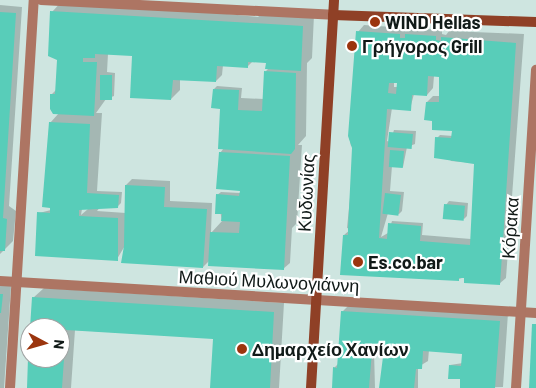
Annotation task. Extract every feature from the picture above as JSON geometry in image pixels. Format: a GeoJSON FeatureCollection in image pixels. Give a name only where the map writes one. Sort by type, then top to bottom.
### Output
{"type":"FeatureCollection","features":[{"type":"Feature","properties":{"kind":"main road","name":"Κυδωνίας"},"geometry":{"type":"LineString","coordinates":[[311,388],[334,0]]}},
{"type":"Feature","properties":{"kind":"main road"},"geometry":{"type":"LineString","coordinates":[[333,15],[536,22]]}},
{"type":"Feature","properties":{"kind":"street"},"geometry":{"type":"LineString","coordinates":[[10,388],[34,0]]}},
{"type":"Feature","properties":{"kind":"street"},"geometry":{"type":"LineString","coordinates":[[42,0],[333,15]]}},
{"type":"Feature","properties":{"kind":"street","name":"Κόρακα"},"geometry":{"type":"LineString","coordinates":[[516,388],[536,70]]}},
{"type":"Feature","properties":{"kind":"street","name":"Μαθιού Μυλωνογιάννη"},"geometry":{"type":"LineString","coordinates":[[0,281],[536,312]]}},
{"type":"Feature","properties":{"kind":"building"},"geometry":{"type":"Polygon","coordinates":[[[50,11],[303,26],[301,71],[265,69],[266,63],[248,62],[248,68],[217,66],[216,82],[173,80],[171,100],[130,98],[132,56],[95,54],[95,58],[83,58],[83,62],[97,62],[94,116],[53,114],[50,109],[50,94],[55,94],[57,60],[48,56],[50,11]]]}},
{"type":"Feature","properties":{"kind":"building"},"geometry":{"type":"Polygon","coordinates":[[[0,12],[16,13],[3,218],[7,219],[5,251],[0,251],[0,12]]]}},
{"type":"Feature","properties":{"kind":"building"},"geometry":{"type":"Polygon","coordinates":[[[356,31],[400,34],[400,38],[405,38],[405,34],[436,36],[436,40],[441,41],[441,37],[516,43],[500,285],[464,283],[464,278],[459,278],[459,281],[340,275],[343,235],[348,235],[352,148],[348,136],[356,31]],[[428,76],[427,96],[412,95],[411,111],[387,109],[379,238],[387,239],[388,223],[421,226],[420,241],[470,245],[474,164],[434,158],[435,137],[451,138],[452,131],[432,130],[432,121],[424,120],[426,102],[439,102],[439,77],[428,76]],[[389,83],[388,93],[396,94],[397,83],[389,83]]]}},
{"type":"Feature","properties":{"kind":"building"},"geometry":{"type":"Polygon","coordinates":[[[264,71],[296,73],[295,149],[291,154],[218,149],[220,109],[211,108],[213,89],[239,90],[238,110],[262,111],[264,71]]]}},
{"type":"Feature","properties":{"kind":"building"},"geometry":{"type":"Polygon","coordinates":[[[100,75],[112,75],[112,100],[100,100],[100,75]]]}},
{"type":"Feature","properties":{"kind":"building"},"geometry":{"type":"Polygon","coordinates":[[[49,122],[90,124],[87,193],[119,195],[118,208],[79,210],[79,216],[118,218],[118,261],[35,256],[37,212],[50,213],[50,208],[42,207],[49,122]]]}},
{"type":"Feature","properties":{"kind":"building"},"geometry":{"type":"Polygon","coordinates":[[[389,132],[413,134],[412,149],[388,147],[389,132]]]}},
{"type":"Feature","properties":{"kind":"building"},"geometry":{"type":"Polygon","coordinates":[[[390,150],[404,151],[403,168],[389,167],[390,150]]]}},
{"type":"Feature","properties":{"kind":"building"},"geometry":{"type":"Polygon","coordinates":[[[219,152],[290,156],[284,270],[208,266],[210,232],[239,233],[240,222],[221,221],[222,214],[215,214],[216,194],[239,196],[240,191],[216,189],[219,152]]]}},
{"type":"Feature","properties":{"kind":"building"},"geometry":{"type":"Polygon","coordinates":[[[125,185],[165,187],[164,207],[207,209],[203,268],[121,263],[124,246],[125,185]]]}},
{"type":"Feature","properties":{"kind":"building"},"geometry":{"type":"Polygon","coordinates":[[[385,193],[401,195],[398,216],[382,214],[385,193]]]}},
{"type":"Feature","properties":{"kind":"building"},"geometry":{"type":"Polygon","coordinates":[[[444,204],[465,206],[464,221],[443,219],[444,204]]]}},
{"type":"Feature","properties":{"kind":"building"},"geometry":{"type":"Polygon","coordinates":[[[0,294],[3,294],[1,313],[0,313],[0,294]]]}},
{"type":"Feature","properties":{"kind":"building","name":"Δημαρχείο Χανίων"},"geometry":{"type":"Polygon","coordinates":[[[32,297],[274,312],[270,388],[210,388],[213,339],[70,330],[70,318],[31,318],[32,297]]]}},
{"type":"Feature","properties":{"kind":"building"},"geometry":{"type":"Polygon","coordinates":[[[341,311],[500,321],[495,388],[460,388],[460,379],[448,379],[449,365],[461,366],[462,354],[423,351],[422,369],[416,369],[414,388],[379,388],[384,349],[380,349],[372,351],[369,388],[332,388],[333,367],[337,368],[341,311]]]}},
{"type":"Feature","properties":{"kind":"building"},"geometry":{"type":"Polygon","coordinates":[[[532,324],[536,324],[536,388],[529,388],[532,324]]]}},
{"type":"Feature","properties":{"kind":"building","name":"Δημαρχείο Χανίων"},"geometry":{"type":"Polygon","coordinates":[[[28,368],[63,368],[62,388],[27,388],[28,368]]]}},
{"type":"Feature","properties":{"kind":"place","name":"WIND Hellas"},"geometry":{"type":"Point","coordinates":[375,22]}},
{"type":"Feature","properties":{"kind":"place","name":"Γρήγορος Grill"},"geometry":{"type":"Point","coordinates":[352,46]}},
{"type":"Feature","properties":{"kind":"place","name":"Es.co.bar"},"geometry":{"type":"Point","coordinates":[358,262]}},
{"type":"Feature","properties":{"kind":"place","name":"Δημαρχείο Χανίων"},"geometry":{"type":"Point","coordinates":[242,349]}}]}
